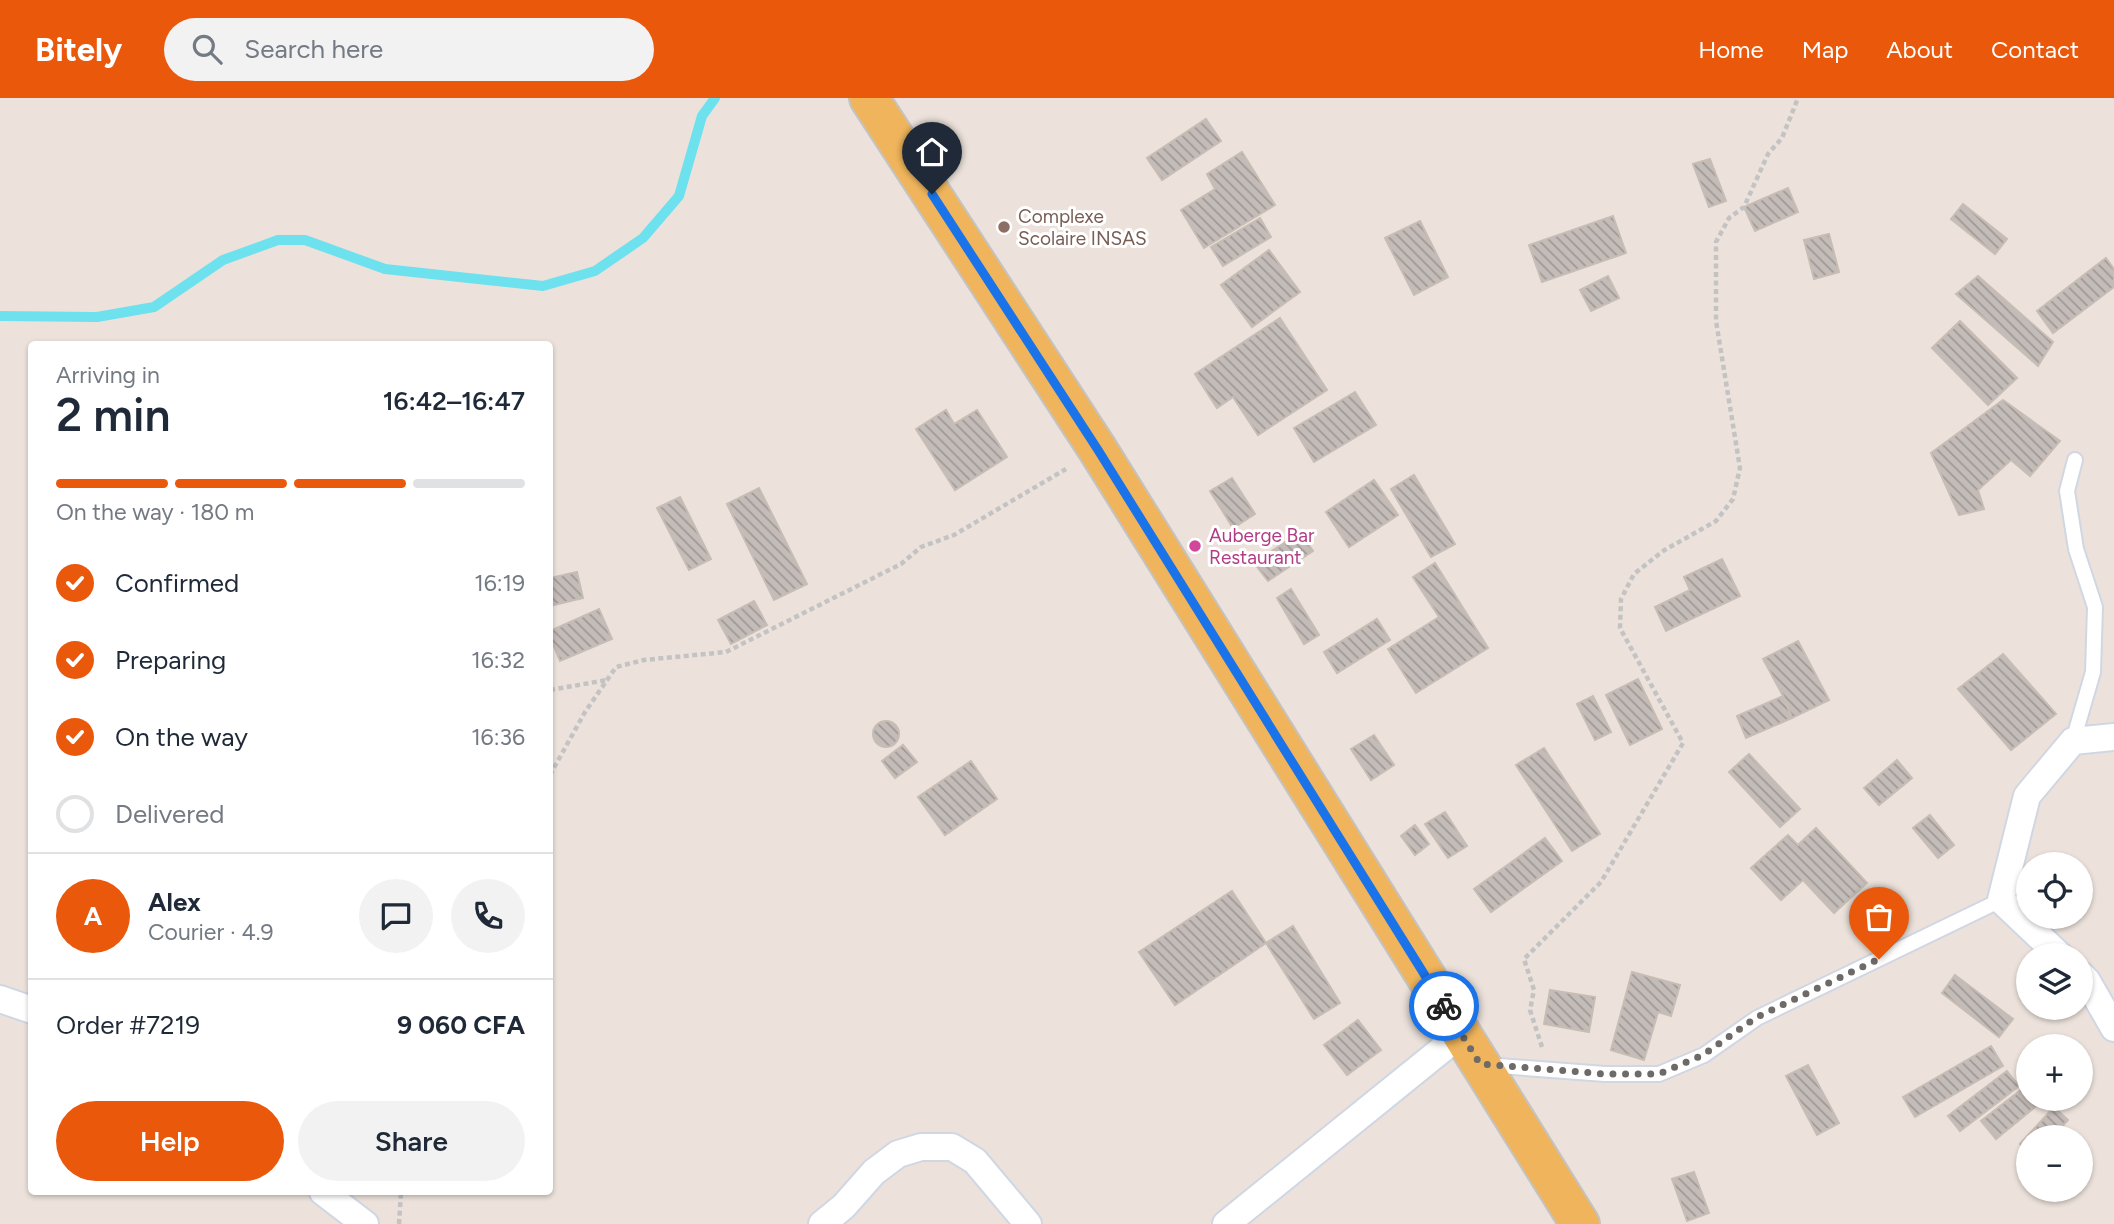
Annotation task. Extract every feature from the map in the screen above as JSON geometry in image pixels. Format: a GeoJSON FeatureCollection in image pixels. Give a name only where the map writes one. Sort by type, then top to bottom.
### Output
{"type":"FeatureCollection","features":[{"type":"Feature","properties":{"kind":"main road"},"geometry":{"type":"LineString","coordinates":[[869,98],[1098,450],[1580,1224]]}},
{"type":"Feature","properties":{"kind":"street"},"geometry":{"type":"LineString","coordinates":[[2046,943],[2001,900],[2027,796],[2073,741],[2114,737]]}},
{"type":"Feature","properties":{"kind":"street"},"geometry":{"type":"LineString","coordinates":[[2093,991],[2114,1028]]}},
{"type":"Feature","properties":{"kind":"street"},"geometry":{"type":"LineString","coordinates":[[0,999],[28,1009]]}},
{"type":"Feature","properties":{"kind":"street"},"geometry":{"type":"LineString","coordinates":[[1227,1224],[1471,1049]]}},
{"type":"Feature","properties":{"kind":"street"},"geometry":{"type":"LineString","coordinates":[[822,1224],[844,1206],[874,1172],[898,1154],[921,1147],[952,1147],[975,1161],[1028,1224]]}},
{"type":"Feature","properties":{"kind":"street"},"geometry":{"type":"LineString","coordinates":[[327,1195],[365,1224]]}},
{"type":"Feature","properties":{"kind":"lane"},"geometry":{"type":"LineString","coordinates":[[2073,741],[2094,672],[2095,607],[2076,549],[2067,491],[2075,460]]}},
{"type":"Feature","properties":{"kind":"lane"},"geometry":{"type":"LineString","coordinates":[[1471,1049],[1539,1068],[1605,1074],[1659,1074],[1703,1055],[1757,1017],[2001,900]]}},
{"type":"Feature","properties":{"kind":"path"},"geometry":{"type":"LineString","coordinates":[[1539,1068],[1542,1045],[1530,1010],[1534,990],[1524,959],[1601,882],[1683,743],[1620,628],[1622,599],[1634,575],[1663,551],[1716,522],[1733,499],[1740,468],[1716,321],[1716,242],[1729,218],[1744,207],[1768,154],[1782,138],[1798,98]]}},
{"type":"Feature","properties":{"kind":"path"},"geometry":{"type":"LineString","coordinates":[[553,770],[585,712],[615,667],[644,660],[726,652],[901,564],[921,547],[954,535],[1098,450]]}},
{"type":"Feature","properties":{"kind":"path"},"geometry":{"type":"LineString","coordinates":[[553,689],[608,680]]}},
{"type":"Feature","properties":{"kind":"path"},"geometry":{"type":"LineString","coordinates":[[399,1224],[401,1195]]}},
{"type":"Feature","properties":{"kind":"building"},"geometry":{"type":"Polygon","coordinates":[[[1206,119],[1221,141],[1162,180],[1147,158],[1206,119]]]}},
{"type":"Feature","properties":{"kind":"building"},"geometry":{"type":"Polygon","coordinates":[[[1242,152],[1275,205],[1204,248],[1181,210],[1215,189],[1207,174],[1242,152]]]}},
{"type":"Feature","properties":{"kind":"building"},"geometry":{"type":"Polygon","coordinates":[[[1710,159],[1726,201],[1709,207],[1693,164],[1710,159]]]}},
{"type":"Feature","properties":{"kind":"building"},"geometry":{"type":"Polygon","coordinates":[[[1788,188],[1798,212],[1755,231],[1744,207],[1788,188]]]}},
{"type":"Feature","properties":{"kind":"building"},"geometry":{"type":"Polygon","coordinates":[[[1963,204],[2007,239],[1995,254],[1951,219],[1963,204]]]}},
{"type":"Feature","properties":{"kind":"building"},"geometry":{"type":"Polygon","coordinates":[[[1613,216],[1626,253],[1542,282],[1529,245],[1613,216]]]}},
{"type":"Feature","properties":{"kind":"building"},"geometry":{"type":"Polygon","coordinates":[[[1260,218],[1271,237],[1223,266],[1211,247],[1260,218]]]}},
{"type":"Feature","properties":{"kind":"building"},"geometry":{"type":"Polygon","coordinates":[[[1420,221],[1448,277],[1414,295],[1385,238],[1420,221]]]}},
{"type":"Feature","properties":{"kind":"building"},"geometry":{"type":"Polygon","coordinates":[[[1829,234],[1839,272],[1814,279],[1804,240],[1829,234]]]}},
{"type":"Feature","properties":{"kind":"building"},"geometry":{"type":"Polygon","coordinates":[[[1269,250],[1300,292],[1252,327],[1221,285],[1269,250]]]}},
{"type":"Feature","properties":{"kind":"building"},"geometry":{"type":"Polygon","coordinates":[[[2106,258],[2114,269],[2114,287],[2053,333],[2037,311],[2106,258]]]}},
{"type":"Feature","properties":{"kind":"building"},"geometry":{"type":"Polygon","coordinates":[[[1608,276],[1619,298],[1591,311],[1580,290],[1608,276]]]}},
{"type":"Feature","properties":{"kind":"building"},"geometry":{"type":"Polygon","coordinates":[[[1978,276],[2053,342],[2038,366],[1956,294],[1978,276]]]}},
{"type":"Feature","properties":{"kind":"building"},"geometry":{"type":"Polygon","coordinates":[[[1280,318],[1327,390],[1258,435],[1233,397],[1217,408],[1195,374],[1280,318]]]}},
{"type":"Feature","properties":{"kind":"building"},"geometry":{"type":"Polygon","coordinates":[[[1960,321],[2017,378],[1988,405],[1932,348],[1960,321]]]}},
{"type":"Feature","properties":{"kind":"building"},"geometry":{"type":"Polygon","coordinates":[[[1355,392],[1376,425],[1314,462],[1294,428],[1355,392]]]}},
{"type":"Feature","properties":{"kind":"building"},"geometry":{"type":"Polygon","coordinates":[[[2003,400],[2060,441],[2030,476],[2011,460],[1978,490],[1984,509],[1959,515],[1931,453],[2003,400]]]}},
{"type":"Feature","properties":{"kind":"building"},"geometry":{"type":"Polygon","coordinates":[[[946,410],[954,424],[977,410],[1007,457],[955,490],[916,429],[946,410]]]}},
{"type":"Feature","properties":{"kind":"building"},"geometry":{"type":"Polygon","coordinates":[[[1414,475],[1455,544],[1431,557],[1391,489],[1414,475]]]}},
{"type":"Feature","properties":{"kind":"building"},"geometry":{"type":"Polygon","coordinates":[[[1232,478],[1255,514],[1233,528],[1210,491],[1232,478]]]}},
{"type":"Feature","properties":{"kind":"building"},"geometry":{"type":"Polygon","coordinates":[[[1374,480],[1398,515],[1349,547],[1326,512],[1374,480]]]}},
{"type":"Feature","properties":{"kind":"building"},"geometry":{"type":"Polygon","coordinates":[[[759,488],[807,584],[774,600],[727,504],[759,488]]]}},
{"type":"Feature","properties":{"kind":"building"},"geometry":{"type":"Polygon","coordinates":[[[680,497],[711,559],[689,570],[657,508],[680,497]]]}},
{"type":"Feature","properties":{"kind":"building"},"geometry":{"type":"Polygon","coordinates":[[[1300,532],[1313,551],[1268,581],[1254,563],[1300,532]]]}},
{"type":"Feature","properties":{"kind":"building"},"geometry":{"type":"Polygon","coordinates":[[[1722,559],[1740,596],[1666,631],[1655,607],[1690,590],[1684,577],[1722,559]]]}},
{"type":"Feature","properties":{"kind":"building"},"geometry":{"type":"Polygon","coordinates":[[[1435,563],[1488,648],[1416,693],[1388,649],[1439,617],[1413,577],[1435,563]]]}},
{"type":"Feature","properties":{"kind":"building"},"geometry":{"type":"Polygon","coordinates":[[[577,572],[583,598],[553,605],[553,577],[577,572]]]}},
{"type":"Feature","properties":{"kind":"building"},"geometry":{"type":"Polygon","coordinates":[[[1291,589],[1319,635],[1304,644],[1277,598],[1291,589]]]}},
{"type":"Feature","properties":{"kind":"building"},"geometry":{"type":"Polygon","coordinates":[[[754,601],[767,625],[731,644],[718,620],[754,601]]]}},
{"type":"Feature","properties":{"kind":"building"},"geometry":{"type":"Polygon","coordinates":[[[599,609],[612,639],[560,661],[553,644],[553,630],[599,609]]]}},
{"type":"Feature","properties":{"kind":"building"},"geometry":{"type":"Polygon","coordinates":[[[1377,619],[1390,640],[1337,673],[1324,652],[1377,619]]]}},
{"type":"Feature","properties":{"kind":"building"},"geometry":{"type":"Polygon","coordinates":[[[1798,641],[1829,700],[1792,718],[1763,659],[1798,641]]]}},
{"type":"Feature","properties":{"kind":"building"},"geometry":{"type":"Polygon","coordinates":[[[2003,654],[2056,714],[2011,750],[1958,689],[2003,654]]]}},
{"type":"Feature","properties":{"kind":"building"},"geometry":{"type":"Polygon","coordinates":[[[1638,679],[1662,729],[1630,745],[1606,695],[1638,679]]]}},
{"type":"Feature","properties":{"kind":"building"},"geometry":{"type":"Polygon","coordinates":[[[1593,696],[1611,732],[1595,740],[1577,704],[1593,696]]]}},
{"type":"Feature","properties":{"kind":"building"},"geometry":{"type":"Polygon","coordinates":[[[1783,696],[1792,718],[1746,738],[1737,716],[1783,696]]]}},
{"type":"Feature","properties":{"kind":"building"},"geometry":{"type":"Polygon","coordinates":[[[886,721],[895,725],[899,734],[895,743],[886,747],[877,743],[873,734],[877,725],[886,721]]]}},
{"type":"Feature","properties":{"kind":"building"},"geometry":{"type":"Polygon","coordinates":[[[1374,735],[1394,765],[1371,780],[1351,749],[1374,735]]]}},
{"type":"Feature","properties":{"kind":"building"},"geometry":{"type":"Polygon","coordinates":[[[903,745],[917,762],[895,778],[882,761],[903,745]]]}},
{"type":"Feature","properties":{"kind":"building"},"geometry":{"type":"Polygon","coordinates":[[[1544,748],[1600,834],[1572,851],[1516,765],[1544,748]]]}},
{"type":"Feature","properties":{"kind":"building"},"geometry":{"type":"Polygon","coordinates":[[[1749,754],[1800,809],[1780,827],[1729,772],[1749,754]]]}},
{"type":"Feature","properties":{"kind":"building"},"geometry":{"type":"Polygon","coordinates":[[[1897,760],[1912,778],[1879,805],[1864,788],[1897,760]]]}},
{"type":"Feature","properties":{"kind":"building"},"geometry":{"type":"Polygon","coordinates":[[[971,761],[997,799],[945,835],[918,797],[971,761]]]}},
{"type":"Feature","properties":{"kind":"building"},"geometry":{"type":"Polygon","coordinates":[[[1445,812],[1467,846],[1448,858],[1425,824],[1445,812]]]}},
{"type":"Feature","properties":{"kind":"building"},"geometry":{"type":"Polygon","coordinates":[[[1930,815],[1954,845],[1938,858],[1913,828],[1930,815]]]}},
{"type":"Feature","properties":{"kind":"building"},"geometry":{"type":"Polygon","coordinates":[[[1415,825],[1429,844],[1415,855],[1401,836],[1415,825]]]}},
{"type":"Feature","properties":{"kind":"building"},"geometry":{"type":"Polygon","coordinates":[[[1816,828],[1867,883],[1834,913],[1803,880],[1781,900],[1751,868],[1788,835],[1798,845],[1816,828]]]}},
{"type":"Feature","properties":{"kind":"building"},"geometry":{"type":"Polygon","coordinates":[[[1545,838],[1562,861],[1491,912],[1474,889],[1545,838]]]}},
{"type":"Feature","properties":{"kind":"building"},"geometry":{"type":"Polygon","coordinates":[[[1232,891],[1266,943],[1175,1005],[1139,952],[1232,891]]]}},
{"type":"Feature","properties":{"kind":"building"},"geometry":{"type":"Polygon","coordinates":[[[1293,926],[1340,1003],[1314,1019],[1266,943],[1293,926]]]}},
{"type":"Feature","properties":{"kind":"building"},"geometry":{"type":"Polygon","coordinates":[[[1632,972],[1680,985],[1671,1016],[1658,1012],[1644,1060],[1611,1050],[1632,972]]]}},
{"type":"Feature","properties":{"kind":"building"},"geometry":{"type":"Polygon","coordinates":[[[1955,975],[2013,1019],[1999,1037],[1942,993],[1955,975]]]}},
{"type":"Feature","properties":{"kind":"building"},"geometry":{"type":"Polygon","coordinates":[[[1550,990],[1595,997],[1589,1032],[1544,1024],[1550,990]]]}},
{"type":"Feature","properties":{"kind":"building"},"geometry":{"type":"Polygon","coordinates":[[[1358,1020],[1381,1050],[1347,1075],[1324,1045],[1358,1020]]]}},
{"type":"Feature","properties":{"kind":"building"},"geometry":{"type":"Polygon","coordinates":[[[1991,1046],[2003,1066],[1915,1117],[1903,1097],[1991,1046]]]}},
{"type":"Feature","properties":{"kind":"building"},"geometry":{"type":"Polygon","coordinates":[[[1808,1065],[1839,1123],[1817,1135],[1786,1076],[1808,1065]]]}},
{"type":"Feature","properties":{"kind":"building"},"geometry":{"type":"Polygon","coordinates":[[[2007,1071],[2016,1082],[2016,1088],[1960,1131],[1948,1116],[2007,1071]]]}},
{"type":"Feature","properties":{"kind":"building"},"geometry":{"type":"Polygon","coordinates":[[[2016,1094],[2016,1111],[2030,1111],[1996,1139],[1981,1121],[2016,1094]]]}},
{"type":"Feature","properties":{"kind":"building"},"geometry":{"type":"Polygon","coordinates":[[[2050,1111],[2058,1111],[2068,1120],[2064,1125],[2037,1125],[2050,1111]]]}},
{"type":"Feature","properties":{"kind":"building"},"geometry":{"type":"Polygon","coordinates":[[[1694,1172],[1709,1213],[1687,1221],[1672,1179],[1694,1172]]]}},
{"type":"Feature","properties":{"kind":"waterway"},"geometry":{"type":"LineString","coordinates":[[0,316],[97,317],[154,307],[223,260],[278,240],[305,240],[385,269],[543,286],[595,271],[643,238],[679,196],[702,116],[715,98]]}},
{"type":"Feature","properties":{"kind":"way so far"},"geometry":{"type":"LineString","coordinates":[[1444,1006],[1480,1064],[1605,1074],[1659,1074],[1703,1055],[1757,1017],[1879,959]]}},
{"type":"Feature","properties":{"kind":"place","name":"Complexe Scolaire INSAS"},"geometry":{"type":"Point","coordinates":[1004,227]}},
{"type":"Feature","properties":{"kind":"place","name":"Auberge Bar Restaurant"},"geometry":{"type":"Point","coordinates":[1195,546]}},
{"type":"Feature","properties":{"kind":"route"},"geometry":{"type":"LineString","coordinates":[[932,194],[1098,450],[1444,1006]]}}]}
